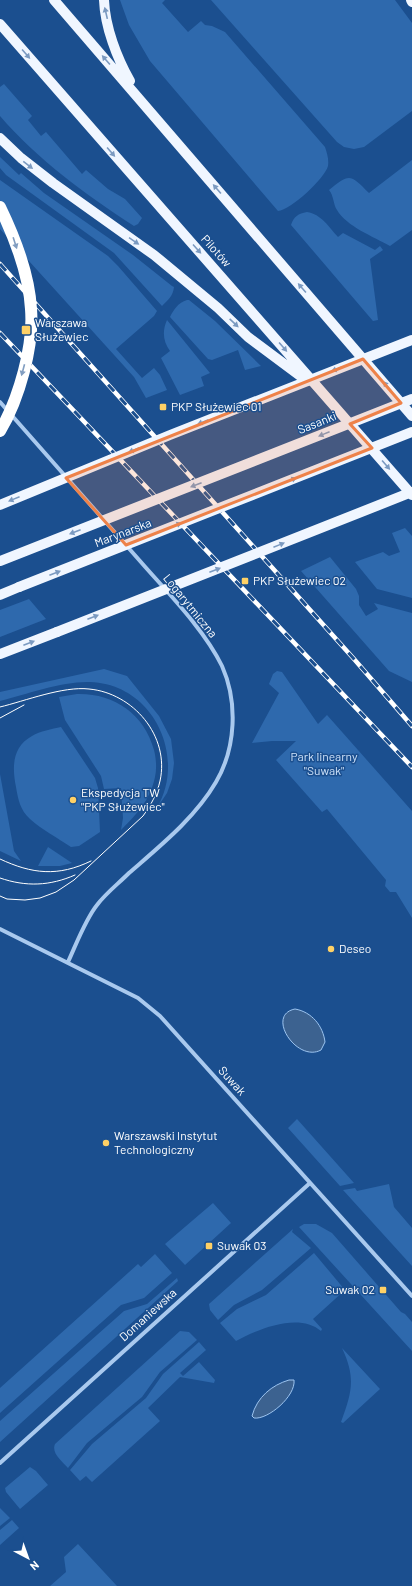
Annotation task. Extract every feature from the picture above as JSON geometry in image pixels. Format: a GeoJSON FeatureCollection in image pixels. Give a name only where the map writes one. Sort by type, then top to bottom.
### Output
{"type":"FeatureCollection","features":[{"type":"Feature","properties":{"kind":"highway"},"geometry":{"type":"LineString","coordinates":[[0,207],[11,231],[22,263],[31,309],[29,339],[22,375],[9,416],[0,431]]}},
{"type":"Feature","properties":{"kind":"main road"},"geometry":{"type":"LineString","coordinates":[[54,0],[412,416]]}},
{"type":"Feature","properties":{"kind":"main road"},"geometry":{"type":"LineString","coordinates":[[104,0],[113,43],[123,68],[141,100]]}},
{"type":"Feature","properties":{"kind":"main road","name":"Pilotów"},"geometry":{"type":"LineString","coordinates":[[0,24],[412,493]]}},
{"type":"Feature","properties":{"kind":"main road"},"geometry":{"type":"LineString","coordinates":[[0,138],[52,184],[154,255],[218,308],[248,336],[323,393]]}},
{"type":"Feature","properties":{"kind":"main road"},"geometry":{"type":"LineString","coordinates":[[0,505],[170,435],[412,340]]}},
{"type":"Feature","properties":{"kind":"main road","name":"Sasanki"},"geometry":{"type":"LineString","coordinates":[[232,470],[412,399]]}},
{"type":"Feature","properties":{"kind":"main road","name":"Marynarska"},"geometry":{"type":"LineString","coordinates":[[0,595],[412,432]]}},
{"type":"Feature","properties":{"kind":"main road","name":"Marynarska"},"geometry":{"type":"LineString","coordinates":[[0,561],[232,470]]}},
{"type":"Feature","properties":{"kind":"main road"},"geometry":{"type":"LineString","coordinates":[[0,654],[412,493]]}},
{"type":"Feature","properties":{"kind":"street","name":"Logarytmiczna"},"geometry":{"type":"LineString","coordinates":[[0,402],[152,575],[206,639],[224,673],[232,707],[232,739],[227,758],[217,782],[200,806],[179,828],[109,892],[95,907],[68,962]]}},
{"type":"Feature","properties":{"kind":"street","name":"Suwak"},"geometry":{"type":"LineString","coordinates":[[0,929],[138,998],[160,1016],[412,1296]]}},
{"type":"Feature","properties":{"kind":"street","name":"Domaniewska"},"geometry":{"type":"LineString","coordinates":[[0,1463],[310,1183]]}},
{"type":"Feature","properties":{"kind":"highlighted area"},"geometry":{"type":"Polygon","coordinates":[[[363,359],[401,403],[350,424],[372,448],[126,545],[66,478],[170,435],[363,359]]]}},
{"type":"Feature","properties":{"kind":"green space"},"geometry":{"type":"Polygon","coordinates":[[[120,0],[165,0],[162,3],[188,32],[201,21],[205,25],[212,26],[225,32],[325,147],[328,158],[328,166],[321,178],[307,193],[291,205],[278,211],[150,61],[129,25],[120,0]]]}},
{"type":"Feature","properties":{"kind":"green space"},"geometry":{"type":"Polygon","coordinates":[[[211,0],[395,0],[412,23],[412,111],[364,147],[354,149],[344,147],[337,142],[211,0]]]}},
{"type":"Feature","properties":{"kind":"green space"},"geometry":{"type":"Polygon","coordinates":[[[4,84],[32,116],[28,120],[41,136],[46,132],[82,174],[86,170],[108,189],[125,199],[142,218],[138,224],[134,226],[80,189],[46,162],[15,132],[0,116],[0,87],[4,84]]]}},
{"type":"Feature","properties":{"kind":"green space"},"geometry":{"type":"Polygon","coordinates":[[[0,157],[19,175],[21,173],[44,193],[133,255],[174,287],[173,293],[168,300],[162,306],[114,253],[6,175],[0,168],[0,157]]]}},
{"type":"Feature","properties":{"kind":"green space"},"geometry":{"type":"Polygon","coordinates":[[[412,160],[412,230],[390,246],[354,226],[341,216],[329,190],[336,184],[346,178],[354,179],[369,193],[412,160]]]}},
{"type":"Feature","properties":{"kind":"green space"},"geometry":{"type":"Polygon","coordinates":[[[0,180],[108,256],[157,311],[154,316],[116,349],[142,378],[154,368],[160,375],[167,390],[146,398],[134,377],[0,229],[0,180]]]}},
{"type":"Feature","properties":{"kind":"green space"},"geometry":{"type":"Polygon","coordinates":[[[307,212],[321,218],[338,237],[343,233],[375,250],[380,246],[383,250],[370,259],[378,320],[373,321],[291,225],[297,216],[307,212]]]}},
{"type":"Feature","properties":{"kind":"green space"},"geometry":{"type":"Polygon","coordinates":[[[187,300],[215,321],[261,366],[245,370],[238,350],[212,360],[208,359],[170,317],[173,311],[181,303],[187,300]]]}},
{"type":"Feature","properties":{"kind":"green space"},"geometry":{"type":"Polygon","coordinates":[[[167,320],[210,373],[201,377],[204,386],[180,395],[161,358],[170,351],[164,336],[164,328],[167,320]]]}},
{"type":"Feature","properties":{"kind":"green space"},"geometry":{"type":"Polygon","coordinates":[[[405,528],[412,536],[412,598],[377,589],[355,562],[383,552],[389,556],[400,552],[392,533],[405,528]]]}},
{"type":"Feature","properties":{"kind":"green space"},"geometry":{"type":"Polygon","coordinates":[[[330,557],[356,589],[359,596],[359,605],[366,616],[378,609],[374,603],[412,613],[412,682],[389,671],[301,571],[330,557]]]}},
{"type":"Feature","properties":{"kind":"green space"},"geometry":{"type":"Polygon","coordinates":[[[29,599],[46,619],[0,637],[0,610],[29,599]]]}},
{"type":"Feature","properties":{"kind":"green space"},"geometry":{"type":"Polygon","coordinates":[[[104,669],[127,676],[159,716],[171,739],[174,763],[172,779],[167,793],[157,808],[165,788],[168,767],[166,746],[158,726],[147,709],[131,695],[112,686],[90,682],[79,682],[45,688],[0,701],[0,692],[104,669]]]}},
{"type":"Feature","properties":{"kind":"green space","name":"Park linearny \"Suwak\""},"geometry":{"type":"Polygon","coordinates":[[[277,671],[282,672],[318,724],[327,715],[412,811],[412,918],[396,892],[390,892],[385,886],[386,880],[327,809],[322,812],[276,760],[296,741],[252,743],[279,693],[269,684],[273,674],[277,671]]]}},
{"type":"Feature","properties":{"kind":"green space"},"geometry":{"type":"Polygon","coordinates":[[[77,694],[103,697],[125,708],[135,716],[143,726],[154,750],[156,770],[150,793],[138,812],[121,830],[123,818],[121,788],[104,789],[101,776],[65,720],[59,697],[77,694]]]}},
{"type":"Feature","properties":{"kind":"green space"},"geometry":{"type":"Polygon","coordinates":[[[61,727],[95,778],[98,788],[100,832],[79,846],[71,847],[40,827],[27,816],[19,800],[14,772],[17,752],[25,741],[46,730],[61,727]]]}},
{"type":"Feature","properties":{"kind":"green space"},"geometry":{"type":"Polygon","coordinates":[[[0,774],[14,851],[21,861],[0,851],[0,774]]]}},
{"type":"Feature","properties":{"kind":"green space"},"geometry":{"type":"Polygon","coordinates":[[[48,847],[72,863],[60,866],[38,866],[48,847]]]}},
{"type":"Feature","properties":{"kind":"green space"},"geometry":{"type":"Polygon","coordinates":[[[297,1119],[354,1183],[340,1186],[288,1128],[297,1119]]]}},
{"type":"Feature","properties":{"kind":"green space"},"geometry":{"type":"Polygon","coordinates":[[[389,1184],[394,1207],[412,1228],[412,1266],[343,1190],[355,1188],[357,1191],[389,1184]]]}},
{"type":"Feature","properties":{"kind":"green space"},"geometry":{"type":"Polygon","coordinates":[[[213,1203],[231,1223],[185,1265],[165,1244],[213,1203]]]}},
{"type":"Feature","properties":{"kind":"green space"},"geometry":{"type":"Polygon","coordinates":[[[304,1224],[316,1224],[332,1233],[401,1312],[405,1314],[412,1322],[412,1351],[299,1227],[304,1224]]]}},
{"type":"Feature","properties":{"kind":"green space"},"geometry":{"type":"Polygon","coordinates":[[[293,1229],[292,1232],[311,1248],[262,1290],[234,1305],[218,1320],[210,1310],[209,1304],[293,1229]]]}},
{"type":"Feature","properties":{"kind":"green space"},"geometry":{"type":"Polygon","coordinates":[[[314,1253],[345,1290],[313,1319],[322,1329],[321,1331],[312,1325],[302,1323],[278,1324],[255,1332],[236,1341],[220,1323],[237,1309],[266,1295],[314,1253]]]}},
{"type":"Feature","properties":{"kind":"green space"},"geometry":{"type":"Polygon","coordinates":[[[155,1254],[172,1273],[144,1298],[121,1305],[0,1413],[0,1388],[138,1264],[141,1267],[155,1254]]]}},
{"type":"Feature","properties":{"kind":"green space"},"geometry":{"type":"Polygon","coordinates":[[[177,1278],[178,1281],[0,1442],[0,1421],[124,1311],[147,1304],[177,1278]]]}},
{"type":"Feature","properties":{"kind":"green space"},"geometry":{"type":"Polygon","coordinates":[[[180,1331],[189,1332],[197,1340],[160,1372],[142,1397],[87,1443],[68,1468],[54,1451],[55,1444],[180,1331]]]}},
{"type":"Feature","properties":{"kind":"green space"},"geometry":{"type":"Polygon","coordinates":[[[199,1342],[206,1350],[180,1373],[183,1376],[199,1362],[215,1380],[214,1383],[180,1377],[148,1408],[160,1421],[92,1482],[86,1476],[80,1481],[70,1470],[92,1444],[146,1398],[163,1374],[199,1342]]]}},
{"type":"Feature","properties":{"kind":"green space"},"geometry":{"type":"Polygon","coordinates":[[[342,1348],[380,1389],[343,1423],[341,1422],[350,1393],[351,1377],[342,1348]]]}},
{"type":"Feature","properties":{"kind":"green space"},"geometry":{"type":"Polygon","coordinates":[[[30,1467],[36,1471],[48,1485],[20,1509],[6,1492],[5,1488],[30,1467]]]}},
{"type":"Feature","properties":{"kind":"green space"},"geometry":{"type":"Polygon","coordinates":[[[0,1508],[10,1518],[0,1526],[0,1508]]]}},
{"type":"Feature","properties":{"kind":"green space"},"geometry":{"type":"Polygon","coordinates":[[[12,1520],[19,1528],[0,1545],[0,1530],[12,1520]]]}},
{"type":"Feature","properties":{"kind":"green space"},"geometry":{"type":"Polygon","coordinates":[[[78,1544],[117,1586],[50,1586],[66,1572],[64,1557],[78,1544]]]}},
{"type":"Feature","properties":{"kind":"shaded area"},"geometry":{"type":"Polygon","coordinates":[[[295,1009],[307,1013],[319,1025],[325,1042],[321,1050],[312,1052],[303,1050],[294,1044],[288,1037],[284,1028],[283,1020],[287,1013],[295,1009]]]}},
{"type":"Feature","properties":{"kind":"shaded area"},"geometry":{"type":"Polygon","coordinates":[[[289,1380],[294,1380],[291,1393],[286,1400],[266,1415],[260,1418],[254,1418],[252,1416],[254,1409],[261,1398],[277,1385],[289,1380]]]}},
{"type":"Feature","properties":{"kind":"tram line"},"geometry":{"type":"LineString","coordinates":[[0,707],[68,690],[89,689],[105,692],[120,699],[133,708],[145,720],[154,733],[162,764],[160,781],[157,790],[151,804],[143,816],[74,880],[56,892],[40,898],[25,900],[7,899],[0,896]]}},
{"type":"Feature","properties":{"kind":"tram line"},"geometry":{"type":"LineString","coordinates":[[0,718],[24,705]]}},
{"type":"Feature","properties":{"kind":"tram line"},"geometry":{"type":"LineString","coordinates":[[0,859],[23,868],[45,872],[67,870],[91,861]]}},
{"type":"Feature","properties":{"kind":"tram line"},"geometry":{"type":"LineString","coordinates":[[0,878],[19,883],[38,884],[66,879],[75,875]]}},
{"type":"Feature","properties":{"kind":"railway"},"geometry":{"type":"LineString","coordinates":[[0,264],[354,659],[412,726]]}},
{"type":"Feature","properties":{"kind":"railway"},"geometry":{"type":"LineString","coordinates":[[0,333],[412,767]]}},
{"type":"Feature","properties":{"kind":"place","name":"Warszawa Służewiec"},"geometry":{"type":"Point","coordinates":[26,330]}},
{"type":"Feature","properties":{"kind":"place","name":"PKP Służewiec 01"},"geometry":{"type":"Point","coordinates":[163,407]}},
{"type":"Feature","properties":{"kind":"place","name":"PKP Służewiec 02"},"geometry":{"type":"Point","coordinates":[245,581]}},
{"type":"Feature","properties":{"kind":"place","name":"Ekspedycja TW \"PKP Służewiec\""},"geometry":{"type":"Point","coordinates":[73,800]}},
{"type":"Feature","properties":{"kind":"place","name":"Deseo"},"geometry":{"type":"Point","coordinates":[331,949]}},
{"type":"Feature","properties":{"kind":"place","name":"Warszawski Instytut Technologiczny"},"geometry":{"type":"Point","coordinates":[106,1143]}},
{"type":"Feature","properties":{"kind":"place","name":"Suwak 03"},"geometry":{"type":"Point","coordinates":[209,1246]}},
{"type":"Feature","properties":{"kind":"place","name":"Suwak 02"},"geometry":{"type":"Point","coordinates":[383,1290]}}]}
